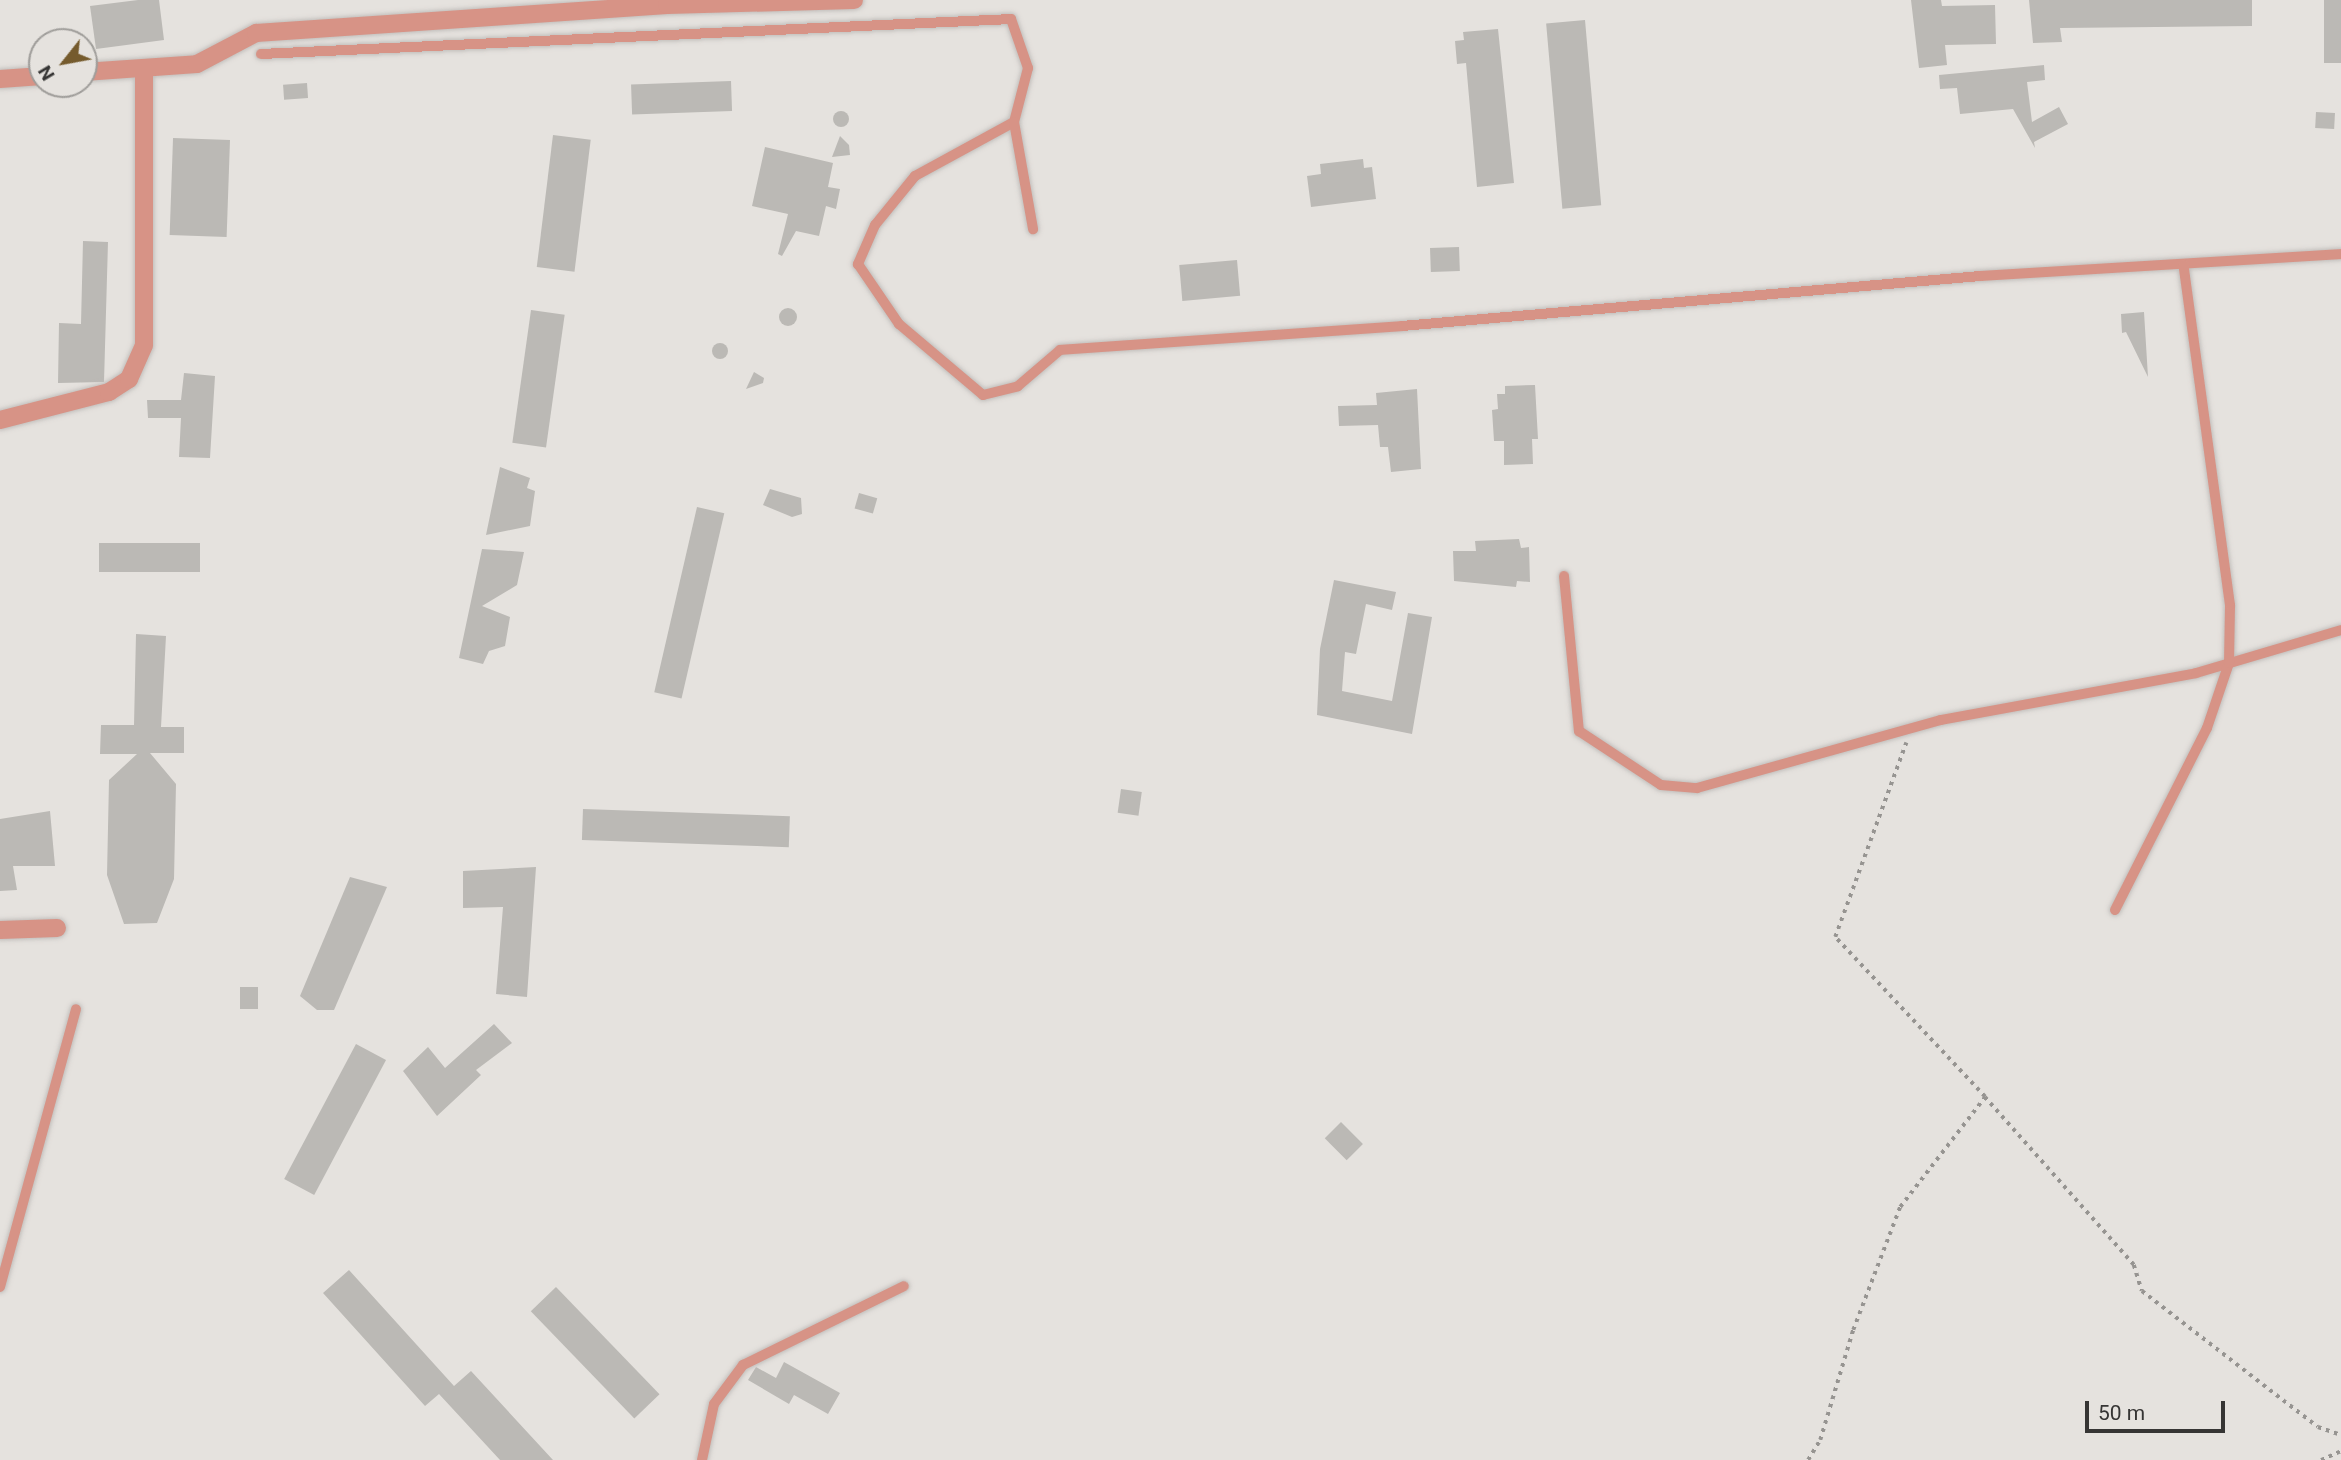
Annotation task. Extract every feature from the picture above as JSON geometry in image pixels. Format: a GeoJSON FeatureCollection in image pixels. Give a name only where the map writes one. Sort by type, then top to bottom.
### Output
{"type":"FeatureCollection","features":[{"type":"Feature","properties":{"kind":"street"},"geometry":{"type":"LineString","coordinates":[[98,71],[197,64],[256,33],[666,2],[854,0]]}},
{"type":"Feature","properties":{"kind":"street"},"geometry":{"type":"LineString","coordinates":[[0,420],[109,392],[129,379],[144,345],[144,68]]}},
{"type":"Feature","properties":{"kind":"street"},"geometry":{"type":"LineString","coordinates":[[0,79],[28,77]]}},
{"type":"Feature","properties":{"kind":"street"},"geometry":{"type":"LineString","coordinates":[[0,930],[57,928]]}},
{"type":"Feature","properties":{"kind":"lane"},"geometry":{"type":"LineString","coordinates":[[261,54],[1011,19],[1028,68],[1014,122],[1033,229]]}},
{"type":"Feature","properties":{"kind":"lane"},"geometry":{"type":"LineString","coordinates":[[1014,122],[915,176],[875,225],[858,264],[899,324],[983,395],[1018,386],[1060,350],[1402,326],[1981,276],[2341,254]]}},
{"type":"Feature","properties":{"kind":"lane"},"geometry":{"type":"LineString","coordinates":[[2115,910],[2207,728],[2229,663],[2230,605],[2183,264]]}},
{"type":"Feature","properties":{"kind":"lane"},"geometry":{"type":"LineString","coordinates":[[1564,576],[1579,731],[1661,785],[1697,789],[1912,728],[2229,663],[2341,630]]}},
{"type":"Feature","properties":{"kind":"lane"},"geometry":{"type":"LineString","coordinates":[[0,1287],[76,1009]]}},
{"type":"Feature","properties":{"kind":"lane"},"geometry":{"type":"LineString","coordinates":[[702,1460],[714,1404],[743,1365],[904,1286]]}},
{"type":"Feature","properties":{"kind":"path"},"geometry":{"type":"LineString","coordinates":[[1912,728],[1835,937],[1985,1097],[2134,1265],[2142,1291],[2318,1427],[2341,1435]]}},
{"type":"Feature","properties":{"kind":"path"},"geometry":{"type":"LineString","coordinates":[[1808,1460],[1820,1440],[1853,1330],[1900,1207],[1985,1097]]}},
{"type":"Feature","properties":{"kind":"path"},"geometry":{"type":"LineString","coordinates":[[2321,1460],[2341,1451]]}},
{"type":"Feature","properties":{"kind":"building"},"geometry":{"type":"Polygon","coordinates":[[[159,0],[164,40],[98,49],[98,28],[93,28],[90,6],[159,0]]]}},
{"type":"Feature","properties":{"kind":"building"},"geometry":{"type":"Polygon","coordinates":[[[1911,0],[1941,0],[1942,6],[1995,5],[1996,44],[1945,45],[1947,65],[1919,68],[1911,0]]]}},
{"type":"Feature","properties":{"kind":"building"},"geometry":{"type":"Polygon","coordinates":[[[2029,0],[2252,0],[2252,26],[2060,28],[2062,42],[2033,43],[2029,0]]]}},
{"type":"Feature","properties":{"kind":"building"},"geometry":{"type":"Polygon","coordinates":[[[2324,0],[2341,0],[2341,63],[2324,63],[2324,0]]]}},
{"type":"Feature","properties":{"kind":"building"},"geometry":{"type":"Polygon","coordinates":[[[1585,20],[1601,205],[1562,209],[1546,23],[1585,20]]]}},
{"type":"Feature","properties":{"kind":"building"},"geometry":{"type":"Polygon","coordinates":[[[1498,29],[1514,183],[1477,187],[1466,63],[1457,64],[1455,41],[1464,40],[1463,32],[1498,29]]]}},
{"type":"Feature","properties":{"kind":"building"},"geometry":{"type":"Polygon","coordinates":[[[2044,65],[2045,80],[2027,82],[2032,122],[2059,107],[2068,124],[2034,142],[2035,148],[2013,109],[1960,114],[1957,88],[1940,89],[1939,75],[2044,65]]]}},
{"type":"Feature","properties":{"kind":"building"},"geometry":{"type":"Polygon","coordinates":[[[731,81],[732,111],[632,114],[631,84],[731,81]]]}},
{"type":"Feature","properties":{"kind":"building"},"geometry":{"type":"Polygon","coordinates":[[[307,83],[308,98],[284,100],[283,85],[307,83]]]}},
{"type":"Feature","properties":{"kind":"building"},"geometry":{"type":"Polygon","coordinates":[[[838,111],[844,111],[849,119],[847,125],[838,127],[833,122],[833,116],[838,111]]]}},
{"type":"Feature","properties":{"kind":"building"},"geometry":{"type":"Polygon","coordinates":[[[2316,112],[2335,113],[2334,129],[2315,128],[2316,112]]]}},
{"type":"Feature","properties":{"kind":"building"},"geometry":{"type":"Polygon","coordinates":[[[553,135],[591,140],[575,272],[537,267],[553,135]]]}},
{"type":"Feature","properties":{"kind":"building"},"geometry":{"type":"Polygon","coordinates":[[[840,136],[849,145],[850,155],[832,157],[840,136]]]}},
{"type":"Feature","properties":{"kind":"building"},"geometry":{"type":"Polygon","coordinates":[[[173,138],[230,140],[227,237],[170,235],[173,138]]]}},
{"type":"Feature","properties":{"kind":"building"},"geometry":{"type":"Polygon","coordinates":[[[765,147],[833,163],[828,187],[840,189],[836,209],[826,206],[819,236],[796,231],[782,256],[778,254],[788,214],[752,206],[765,147]]]}},
{"type":"Feature","properties":{"kind":"building"},"geometry":{"type":"Polygon","coordinates":[[[1363,159],[1364,168],[1372,167],[1376,199],[1311,207],[1307,176],[1321,174],[1320,164],[1363,159]]]}},
{"type":"Feature","properties":{"kind":"building"},"geometry":{"type":"Polygon","coordinates":[[[83,241],[108,242],[104,382],[58,383],[59,323],[81,324],[83,241]]]}},
{"type":"Feature","properties":{"kind":"building"},"geometry":{"type":"Polygon","coordinates":[[[1459,247],[1460,271],[1431,272],[1430,248],[1459,247]]]}},
{"type":"Feature","properties":{"kind":"building"},"geometry":{"type":"Polygon","coordinates":[[[1237,260],[1240,296],[1182,301],[1179,265],[1237,260]]]}},
{"type":"Feature","properties":{"kind":"building"},"geometry":{"type":"Polygon","coordinates":[[[784,308],[792,308],[797,317],[795,324],[784,326],[779,321],[779,313],[784,308]]]}},
{"type":"Feature","properties":{"kind":"building"},"geometry":{"type":"Polygon","coordinates":[[[531,310],[565,315],[546,447],[512,443],[531,310]]]}},
{"type":"Feature","properties":{"kind":"building"},"geometry":{"type":"Polygon","coordinates":[[[2144,312],[2148,377],[2126,332],[2122,333],[2121,314],[2144,312]]]}},
{"type":"Feature","properties":{"kind":"building"},"geometry":{"type":"Polygon","coordinates":[[[717,343],[723,343],[728,351],[726,357],[717,359],[712,354],[712,348],[717,343]]]}},
{"type":"Feature","properties":{"kind":"building"},"geometry":{"type":"Polygon","coordinates":[[[754,372],[764,378],[763,383],[746,389],[754,372]]]}},
{"type":"Feature","properties":{"kind":"building"},"geometry":{"type":"Polygon","coordinates":[[[184,373],[215,376],[210,458],[179,457],[181,418],[148,418],[147,400],[181,400],[184,373]]]}},
{"type":"Feature","properties":{"kind":"building"},"geometry":{"type":"Polygon","coordinates":[[[1535,385],[1538,439],[1532,439],[1533,464],[1504,465],[1504,441],[1494,441],[1492,410],[1498,409],[1497,394],[1505,394],[1505,386],[1535,385]]]}},
{"type":"Feature","properties":{"kind":"building"},"geometry":{"type":"Polygon","coordinates":[[[1417,389],[1421,469],[1391,472],[1388,447],[1380,447],[1378,425],[1339,426],[1338,406],[1377,405],[1376,393],[1417,389]]]}},
{"type":"Feature","properties":{"kind":"building"},"geometry":{"type":"Polygon","coordinates":[[[500,467],[530,478],[527,488],[535,491],[530,526],[486,535],[500,467]]]}},
{"type":"Feature","properties":{"kind":"building"},"geometry":{"type":"Polygon","coordinates":[[[770,489],[801,498],[802,514],[792,517],[763,505],[770,489]]]}},
{"type":"Feature","properties":{"kind":"building"},"geometry":{"type":"Polygon","coordinates":[[[859,493],[877,498],[873,514],[855,508],[859,493]]]}},
{"type":"Feature","properties":{"kind":"building"},"geometry":{"type":"Polygon","coordinates":[[[697,507],[724,513],[682,698],[654,692],[697,507]]]}},
{"type":"Feature","properties":{"kind":"building"},"geometry":{"type":"Polygon","coordinates":[[[1519,539],[1521,548],[1529,547],[1530,582],[1517,581],[1516,587],[1454,581],[1453,551],[1476,551],[1475,541],[1519,539]]]}},
{"type":"Feature","properties":{"kind":"building"},"geometry":{"type":"Polygon","coordinates":[[[99,543],[200,543],[200,572],[99,572],[99,543]]]}},
{"type":"Feature","properties":{"kind":"building"},"geometry":{"type":"Polygon","coordinates":[[[482,549],[524,552],[517,585],[482,606],[510,617],[505,646],[489,651],[483,664],[459,658],[482,549]]]}},
{"type":"Feature","properties":{"kind":"building"},"geometry":{"type":"Polygon","coordinates":[[[1334,580],[1396,592],[1392,610],[1366,604],[1356,654],[1345,652],[1342,691],[1392,701],[1408,613],[1432,617],[1412,734],[1317,715],[1320,649],[1334,580]]]}},
{"type":"Feature","properties":{"kind":"building"},"geometry":{"type":"Polygon","coordinates":[[[136,634],[166,636],[161,727],[184,727],[184,753],[150,753],[176,784],[174,879],[157,923],[124,924],[107,875],[109,780],[137,754],[100,754],[101,725],[134,725],[136,634]]]}},
{"type":"Feature","properties":{"kind":"building"},"geometry":{"type":"Polygon","coordinates":[[[1121,789],[1142,792],[1138,816],[1118,813],[1121,789]]]}},
{"type":"Feature","properties":{"kind":"building"},"geometry":{"type":"Polygon","coordinates":[[[583,809],[790,816],[789,847],[582,840],[583,809]]]}},
{"type":"Feature","properties":{"kind":"building"},"geometry":{"type":"Polygon","coordinates":[[[50,811],[55,866],[13,866],[17,890],[0,891],[0,819],[50,811]]]}},
{"type":"Feature","properties":{"kind":"building"},"geometry":{"type":"Polygon","coordinates":[[[536,867],[527,997],[496,994],[503,907],[463,908],[463,871],[536,867]]]}},
{"type":"Feature","properties":{"kind":"building"},"geometry":{"type":"Polygon","coordinates":[[[350,877],[387,887],[334,1010],[317,1010],[300,996],[350,877]]]}},
{"type":"Feature","properties":{"kind":"building"},"geometry":{"type":"Polygon","coordinates":[[[240,987],[258,987],[258,1009],[240,1009],[240,987]]]}},
{"type":"Feature","properties":{"kind":"building"},"geometry":{"type":"Polygon","coordinates":[[[494,1024],[512,1043],[476,1070],[481,1075],[437,1116],[403,1071],[428,1047],[445,1068],[494,1024]]]}},
{"type":"Feature","properties":{"kind":"building"},"geometry":{"type":"Polygon","coordinates":[[[356,1044],[386,1060],[314,1195],[284,1179],[356,1044]]]}},
{"type":"Feature","properties":{"kind":"building"},"geometry":{"type":"Polygon","coordinates":[[[1341,1122],[1363,1144],[1347,1160],[1325,1138],[1341,1122]]]}},
{"type":"Feature","properties":{"kind":"building"},"geometry":{"type":"Polygon","coordinates":[[[349,1270],[454,1386],[471,1371],[553,1460],[500,1460],[439,1394],[425,1406],[323,1293],[349,1270]]]}},
{"type":"Feature","properties":{"kind":"building"},"geometry":{"type":"Polygon","coordinates":[[[556,1287],[660,1394],[634,1418],[531,1311],[556,1287]]]}},
{"type":"Feature","properties":{"kind":"building"},"geometry":{"type":"Polygon","coordinates":[[[784,1362],[840,1393],[828,1414],[794,1395],[789,1404],[748,1380],[756,1367],[776,1378],[784,1362]]]}}]}
